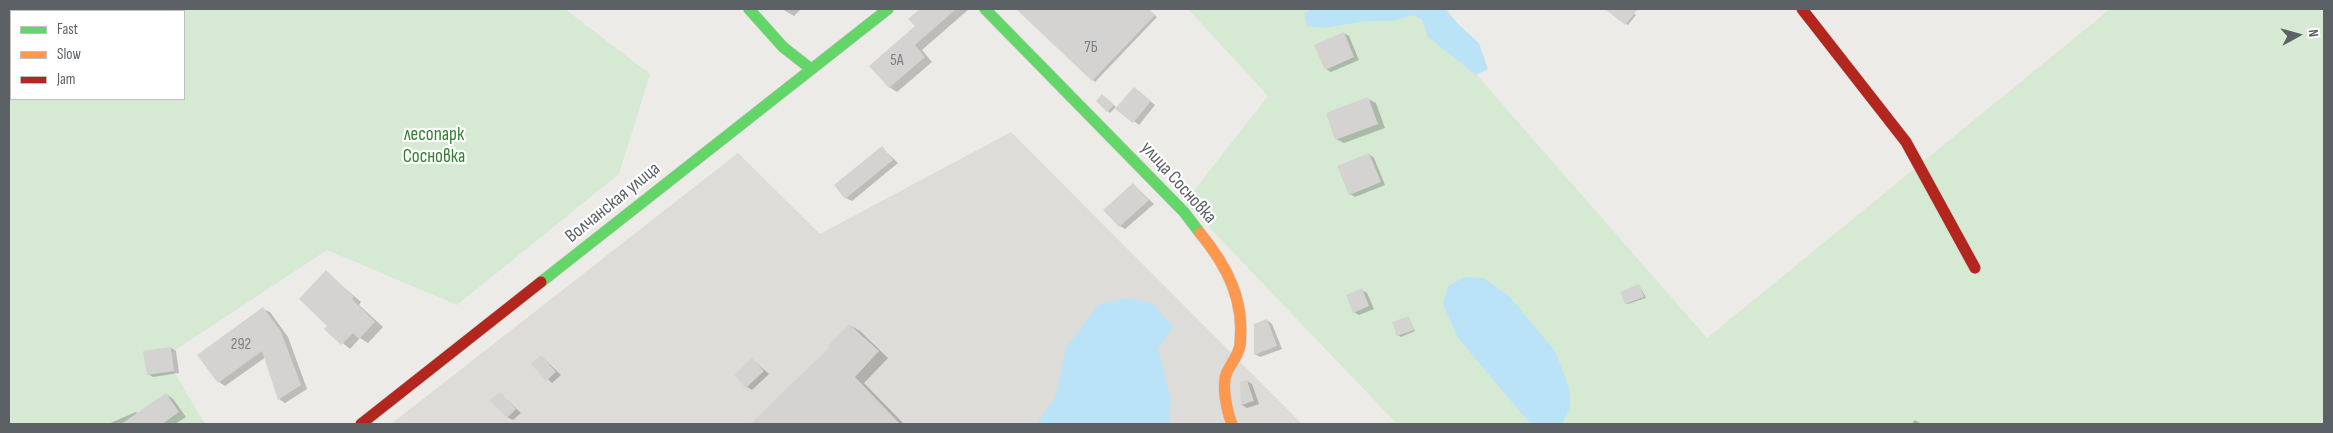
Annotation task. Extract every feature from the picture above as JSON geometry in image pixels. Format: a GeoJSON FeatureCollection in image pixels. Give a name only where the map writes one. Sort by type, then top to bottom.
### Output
{"type":"FeatureCollection","features":[{"type":"Feature","properties":{"kind":"street"},"geometry":{"type":"LineString","coordinates":[[749,9],[783,47],[811,69]]}},
{"type":"Feature","properties":{"kind":"street","name":"Волчанская улица"},"geometry":{"type":"LineString","coordinates":[[361,424],[888,9]]}},
{"type":"Feature","properties":{"kind":"street","name":"улица Сосновка"},"geometry":{"type":"LineString","coordinates":[[984,9],[1184,212],[1218,255],[1238,296],[1240,346],[1225,375],[1226,411],[1232,424]]}},
{"type":"Feature","properties":{"kind":"street"},"geometry":{"type":"LineString","coordinates":[[1802,9],[1906,142],[1975,268]]}},
{"type":"Feature","properties":{"kind":"shaded area"},"geometry":{"type":"Polygon","coordinates":[[[1011,132],[1302,424],[391,424],[738,153],[820,234],[1011,132]]]}},
{"type":"Feature","properties":{"kind":"green space","name":"лесопарк Сосновка"},"geometry":{"type":"Polygon","coordinates":[[[9,9],[565,9],[650,74],[619,174],[457,305],[327,250],[165,357],[205,424],[9,424],[9,9]]]}},
{"type":"Feature","properties":{"kind":"green space"},"geometry":{"type":"Polygon","coordinates":[[[1188,9],[1419,9],[1707,338],[2110,9],[2324,9],[2324,424],[1397,424],[1185,202],[1268,96],[1188,9]]]}},
{"type":"Feature","properties":{"kind":"water"},"geometry":{"type":"Polygon","coordinates":[[[1312,9],[1446,9],[1457,23],[1479,43],[1488,69],[1476,75],[1428,37],[1422,20],[1414,15],[1392,21],[1366,21],[1324,28],[1307,26],[1304,14],[1312,9]]]}},
{"type":"Feature","properties":{"kind":"water"},"geometry":{"type":"Polygon","coordinates":[[[1464,277],[1484,278],[1509,296],[1555,351],[1570,390],[1570,407],[1562,424],[1533,424],[1528,421],[1458,338],[1443,304],[1448,286],[1464,277]]]}},
{"type":"Feature","properties":{"kind":"water"},"geometry":{"type":"Polygon","coordinates":[[[1125,298],[1153,303],[1167,321],[1174,325],[1158,349],[1171,399],[1169,424],[1036,424],[1055,398],[1066,348],[1098,305],[1125,298]]]}},
{"type":"Feature","properties":{"kind":"building"},"geometry":{"type":"Polygon","coordinates":[[[920,9],[956,9],[915,45],[925,57],[889,88],[869,66],[915,26],[908,19],[920,9]]]}},
{"type":"Feature","properties":{"kind":"building"},"geometry":{"type":"Polygon","coordinates":[[[1016,9],[1149,9],[1155,15],[1092,81],[1016,9]]]}},
{"type":"Feature","properties":{"kind":"building"},"geometry":{"type":"Polygon","coordinates":[[[1605,9],[1638,9],[1625,25],[1605,9]]]}},
{"type":"Feature","properties":{"kind":"building"},"geometry":{"type":"Polygon","coordinates":[[[1344,32],[1354,57],[1325,70],[1314,45],[1344,32]]]}},
{"type":"Feature","properties":{"kind":"building"},"geometry":{"type":"Polygon","coordinates":[[[1134,87],[1151,101],[1133,123],[1115,109],[1134,87]]]}},
{"type":"Feature","properties":{"kind":"building"},"geometry":{"type":"Polygon","coordinates":[[[1102,94],[1114,105],[1107,112],[1096,101],[1102,94]]]}},
{"type":"Feature","properties":{"kind":"building"},"geometry":{"type":"Polygon","coordinates":[[[1368,97],[1378,124],[1335,140],[1326,113],[1368,97]]]}},
{"type":"Feature","properties":{"kind":"building"},"geometry":{"type":"Polygon","coordinates":[[[882,146],[893,160],[845,199],[834,185],[882,146]]]}},
{"type":"Feature","properties":{"kind":"building"},"geometry":{"type":"Polygon","coordinates":[[[1369,153],[1381,182],[1349,195],[1337,166],[1369,153]]]}},
{"type":"Feature","properties":{"kind":"building"},"geometry":{"type":"Polygon","coordinates":[[[1133,183],[1149,200],[1119,227],[1103,210],[1133,183]]]}},
{"type":"Feature","properties":{"kind":"building"},"geometry":{"type":"Polygon","coordinates":[[[326,270],[354,297],[352,299],[375,322],[359,339],[353,333],[341,345],[324,329],[327,326],[299,299],[326,270]]]}},
{"type":"Feature","properties":{"kind":"building"},"geometry":{"type":"Polygon","coordinates":[[[1639,284],[1644,297],[1625,304],[1620,292],[1639,284]]]}},
{"type":"Feature","properties":{"kind":"building"},"geometry":{"type":"Polygon","coordinates":[[[1362,288],[1369,306],[1353,313],[1346,295],[1362,288]]]}},
{"type":"Feature","properties":{"kind":"building"},"geometry":{"type":"Polygon","coordinates":[[[263,307],[281,332],[301,385],[278,400],[262,351],[218,383],[197,355],[263,307]]]}},
{"type":"Feature","properties":{"kind":"building"},"geometry":{"type":"Polygon","coordinates":[[[1409,316],[1414,330],[1397,336],[1392,322],[1409,316]]]}},
{"type":"Feature","properties":{"kind":"building"},"geometry":{"type":"Polygon","coordinates":[[[1267,319],[1277,346],[1254,355],[1254,324],[1267,319]]]}},
{"type":"Feature","properties":{"kind":"building"},"geometry":{"type":"Polygon","coordinates":[[[849,324],[879,351],[855,377],[900,424],[750,424],[829,348],[828,346],[849,324]]]}},
{"type":"Feature","properties":{"kind":"building"},"geometry":{"type":"Polygon","coordinates":[[[171,347],[174,371],[147,375],[143,351],[171,347]]]}},
{"type":"Feature","properties":{"kind":"building"},"geometry":{"type":"Polygon","coordinates":[[[541,355],[556,372],[546,381],[531,364],[541,355]]]}},
{"type":"Feature","properties":{"kind":"building"},"geometry":{"type":"Polygon","coordinates":[[[752,358],[764,371],[746,388],[734,375],[752,358]]]}},
{"type":"Feature","properties":{"kind":"building"},"geometry":{"type":"Polygon","coordinates":[[[1247,380],[1254,401],[1241,405],[1240,382],[1247,380]]]}},
{"type":"Feature","properties":{"kind":"building"},"geometry":{"type":"Polygon","coordinates":[[[500,392],[516,409],[507,418],[490,400],[500,392]]]}},
{"type":"Feature","properties":{"kind":"building"},"geometry":{"type":"Polygon","coordinates":[[[166,393],[179,412],[162,424],[121,424],[166,393]]]}},
{"type":"Feature","properties":{"kind":"traffic: fast"},"geometry":{"type":"LineString","coordinates":[[749,9],[783,47],[811,69]]}},
{"type":"Feature","properties":{"kind":"traffic: fast"},"geometry":{"type":"LineString","coordinates":[[541,282],[888,9]]}},
{"type":"Feature","properties":{"kind":"traffic: fast"},"geometry":{"type":"LineString","coordinates":[[985,9],[1184,212],[1200,233]]}},
{"type":"Feature","properties":{"kind":"traffic: slow"},"geometry":{"type":"LineString","coordinates":[[1200,233],[1226,271],[1237,298],[1240,313],[1240,345],[1237,355],[1225,377],[1228,412],[1232,424]]}},
{"type":"Feature","properties":{"kind":"traffic: jam"},"geometry":{"type":"LineString","coordinates":[[1802,9],[1906,142],[1975,268]]}},
{"type":"Feature","properties":{"kind":"traffic: jam"},"geometry":{"type":"LineString","coordinates":[[361,424],[541,282]]}}]}
